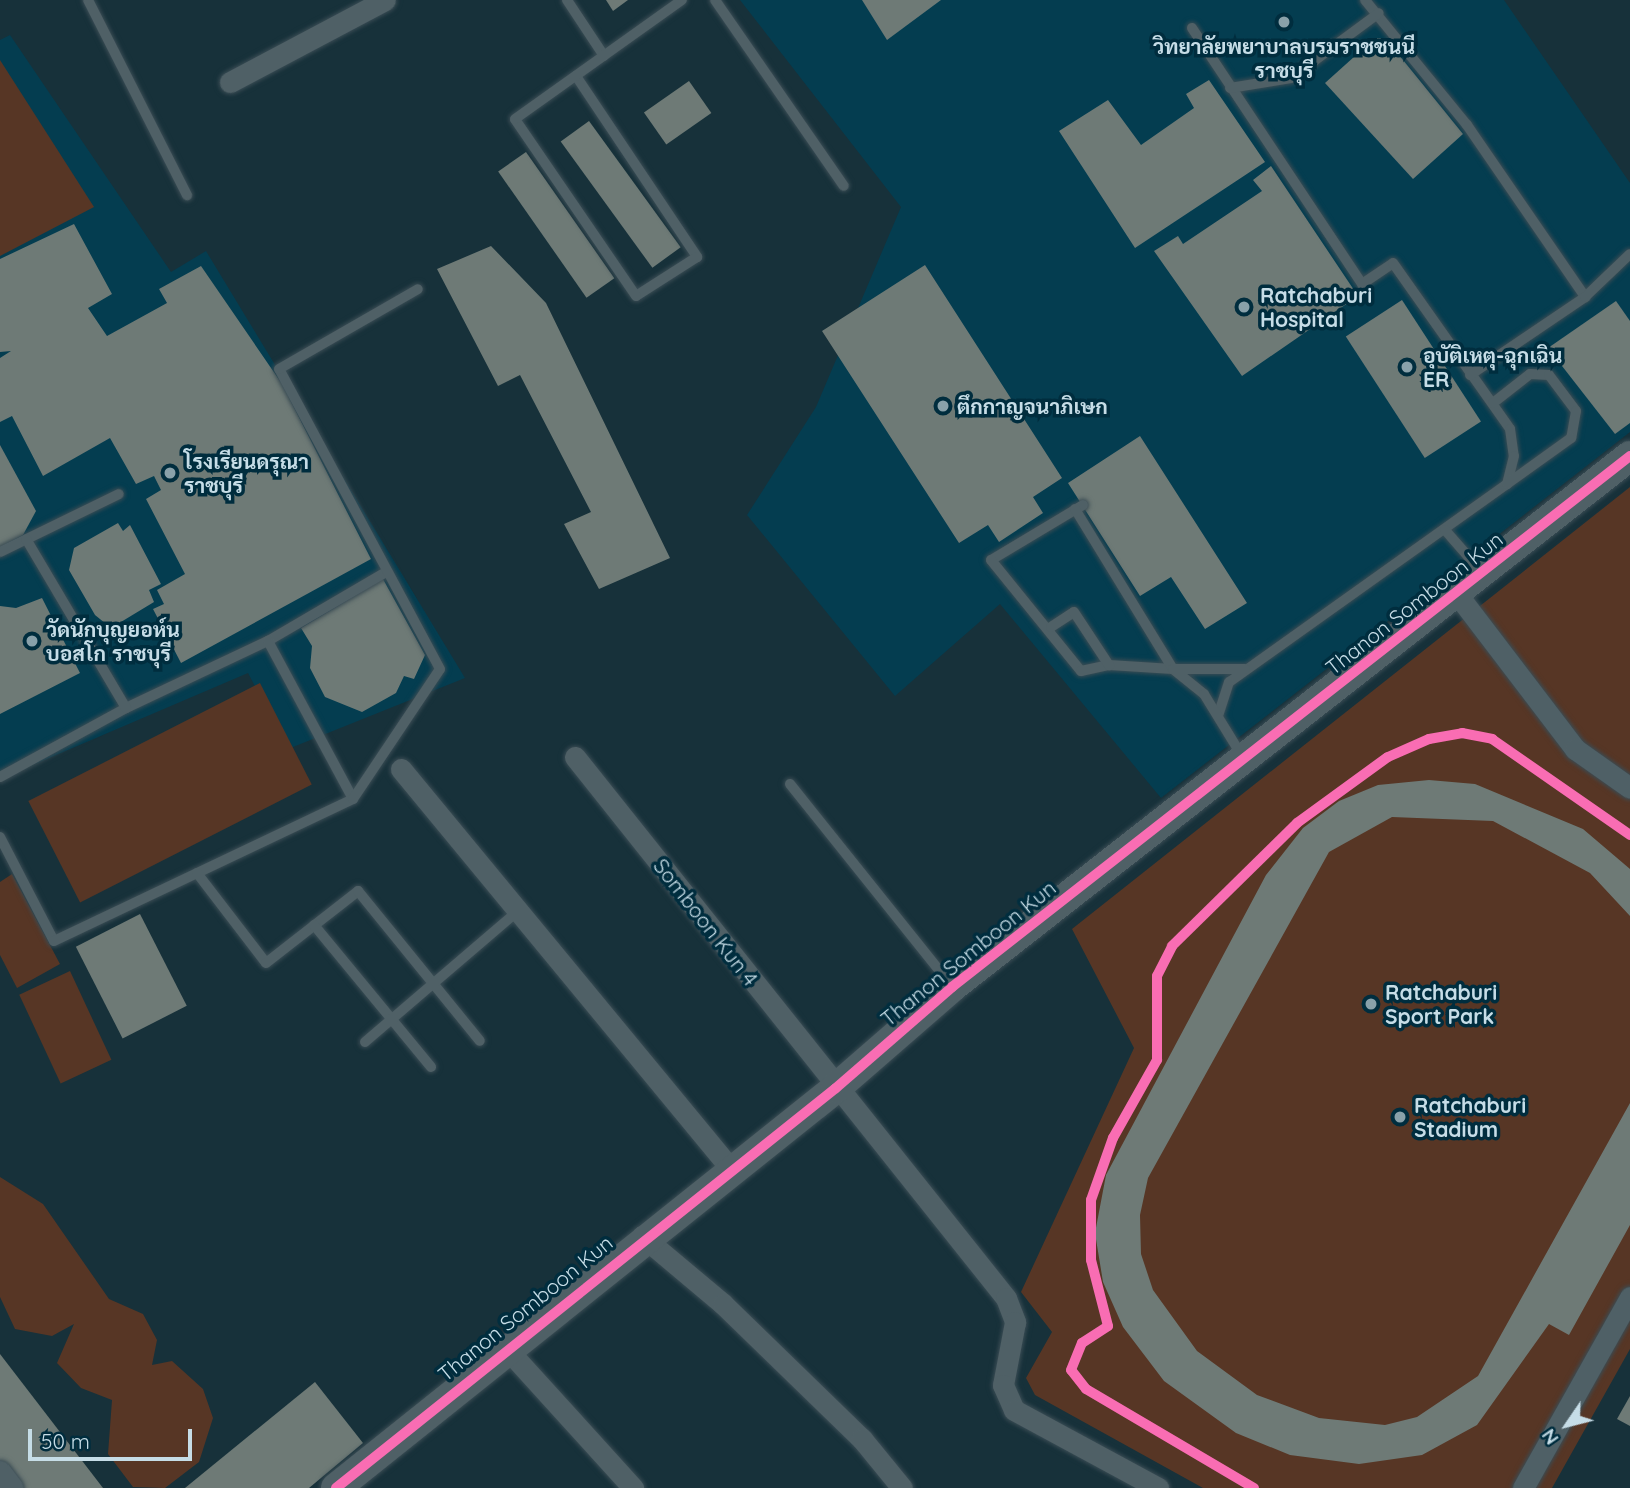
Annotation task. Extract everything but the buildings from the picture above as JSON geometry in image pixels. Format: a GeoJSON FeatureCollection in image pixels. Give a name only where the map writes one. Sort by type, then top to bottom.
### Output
{"type":"FeatureCollection","features":[{"type":"Feature","properties":{"kind":"street"},"geometry":{"type":"LineString","coordinates":[[230,82],[385,0]]}},
{"type":"Feature","properties":{"kind":"street","name":"Thanon Somboon Kun"},"geometry":{"type":"LineString","coordinates":[[336,1488],[642,1237],[836,1088],[952,986],[1245,761],[1630,456]]}},
{"type":"Feature","properties":{"kind":"street"},"geometry":{"type":"LineString","coordinates":[[1457,594],[1575,749],[1630,788]]}},
{"type":"Feature","properties":{"kind":"street","name":"Somboon Kun 4"},"geometry":{"type":"LineString","coordinates":[[575,757],[836,1088],[1006,1298],[1015,1322],[1003,1385],[1014,1410],[1158,1488]]}},
{"type":"Feature","properties":{"kind":"street"},"geometry":{"type":"LineString","coordinates":[[401,769],[731,1169]]}},
{"type":"Feature","properties":{"kind":"street"},"geometry":{"type":"LineString","coordinates":[[642,1237],[743,1323],[862,1439],[902,1488]]}},
{"type":"Feature","properties":{"kind":"street"},"geometry":{"type":"LineString","coordinates":[[1523,1488],[1630,1297]]}},
{"type":"Feature","properties":{"kind":"street"},"geometry":{"type":"LineString","coordinates":[[507,1349],[633,1488]]}},
{"type":"Feature","properties":{"kind":"street"},"geometry":{"type":"LineString","coordinates":[[0,1471],[13,1488]]}},
{"type":"Feature","properties":{"kind":"lane"},"geometry":{"type":"LineString","coordinates":[[88,0],[187,195]]}},
{"type":"Feature","properties":{"kind":"lane"},"geometry":{"type":"LineString","coordinates":[[567,0],[604,57]]}},
{"type":"Feature","properties":{"kind":"lane"},"geometry":{"type":"LineString","coordinates":[[576,76],[697,257],[636,296],[515,119],[682,0]]}},
{"type":"Feature","properties":{"kind":"lane"},"geometry":{"type":"LineString","coordinates":[[715,0],[844,186]]}},
{"type":"Feature","properties":{"kind":"lane"},"geometry":{"type":"LineString","coordinates":[[1365,0],[1379,13],[1467,125],[1585,297]]}},
{"type":"Feature","properties":{"kind":"lane"},"geometry":{"type":"LineString","coordinates":[[1230,88],[1291,78],[1379,13]]}},
{"type":"Feature","properties":{"kind":"lane"},"geometry":{"type":"LineString","coordinates":[[1192,29],[1362,284],[1393,263],[1493,404],[1510,429],[1514,456],[1507,484]]}},
{"type":"Feature","properties":{"kind":"lane"},"geometry":{"type":"LineString","coordinates":[[1470,375],[1585,297],[1630,254]]}},
{"type":"Feature","properties":{"kind":"lane"},"geometry":{"type":"LineString","coordinates":[[0,836],[54,941],[353,799],[440,669],[279,369],[418,289]]}},
{"type":"Feature","properties":{"kind":"lane"},"geometry":{"type":"LineString","coordinates":[[1219,713],[1221,693],[1248,668],[1571,438],[1576,411],[1549,375],[1530,374],[1493,404]]}},
{"type":"Feature","properties":{"kind":"lane"},"geometry":{"type":"LineString","coordinates":[[0,552],[119,494]]}},
{"type":"Feature","properties":{"kind":"lane"},"geometry":{"type":"LineString","coordinates":[[1245,761],[1219,713],[1173,668],[1114,562],[1079,507],[991,560],[1051,627],[1081,671],[1109,665],[1173,668],[1248,668]]}},
{"type":"Feature","properties":{"kind":"lane"},"geometry":{"type":"LineString","coordinates":[[1445,530],[1483,574]]}},
{"type":"Feature","properties":{"kind":"lane"},"geometry":{"type":"LineString","coordinates":[[26,539],[126,708]]}},
{"type":"Feature","properties":{"kind":"lane"},"geometry":{"type":"LineString","coordinates":[[0,777],[126,708],[268,641],[386,572]]}},
{"type":"Feature","properties":{"kind":"lane"},"geometry":{"type":"LineString","coordinates":[[1051,627],[1074,612],[1109,665]]}},
{"type":"Feature","properties":{"kind":"lane"},"geometry":{"type":"LineString","coordinates":[[268,641],[353,799]]}},
{"type":"Feature","properties":{"kind":"lane"},"geometry":{"type":"LineString","coordinates":[[790,783],[952,986]]}},
{"type":"Feature","properties":{"kind":"lane"},"geometry":{"type":"LineString","coordinates":[[197,873],[266,963],[358,891],[480,1041]]}},
{"type":"Feature","properties":{"kind":"lane"},"geometry":{"type":"LineString","coordinates":[[365,1042],[518,911]]}},
{"type":"Feature","properties":{"kind":"lane"},"geometry":{"type":"LineString","coordinates":[[314,925],[431,1067]]}},
{"type":"Feature","properties":{"kind":"shaded area","name":"Ratchaburi Hospital"},"geometry":{"type":"Polygon","coordinates":[[[740,0],[1504,0],[1630,183],[1630,432],[1161,798],[1000,604],[895,696],[747,515],[816,407],[901,207],[740,0]]]}},
{"type":"Feature","properties":{"kind":"shaded area","name":"โรงเรียนดรุณา ราชบุรี"},"geometry":{"type":"Polygon","coordinates":[[[10,35],[171,272],[206,251],[465,678],[288,749],[248,673],[0,779],[0,40],[10,35]]]}},
{"type":"Feature","properties":{"kind":"shaded area"},"geometry":{"type":"Polygon","coordinates":[[[0,60],[94,207],[0,256],[0,60]]]}},
{"type":"Feature","properties":{"kind":"shaded area","name":"Ratchaburi Sport Park"},"geometry":{"type":"Polygon","coordinates":[[[1630,487],[1630,1349],[1552,1488],[1203,1488],[1035,1395],[1026,1378],[1052,1332],[1021,1292],[1134,1048],[1072,929],[1630,487]]]}},
{"type":"Feature","properties":{"kind":"shaded area"},"geometry":{"type":"Polygon","coordinates":[[[260,683],[312,785],[80,903],[28,801],[260,683]]]}},
{"type":"Feature","properties":{"kind":"shaded area"},"geometry":{"type":"Polygon","coordinates":[[[12,874],[60,964],[17,988],[0,955],[0,882],[12,874]]]}},
{"type":"Feature","properties":{"kind":"shaded area"},"geometry":{"type":"Polygon","coordinates":[[[70,971],[111,1060],[61,1083],[19,995],[70,971]]]}},
{"type":"Feature","properties":{"kind":"shaded area"},"geometry":{"type":"Polygon","coordinates":[[[0,1177],[43,1204],[109,1299],[143,1314],[157,1340],[152,1365],[172,1361],[203,1389],[213,1418],[199,1462],[165,1488],[133,1487],[108,1454],[112,1400],[81,1388],[57,1363],[74,1324],[52,1336],[15,1329],[0,1297],[0,1177]]]}},
{"type":"Feature","properties":{"kind":"cycle path"},"geometry":{"type":"LineString","coordinates":[[336,1488],[836,1088],[952,987],[1630,456]]}},
{"type":"Feature","properties":{"kind":"cycle path"},"geometry":{"type":"LineString","coordinates":[[1254,1488],[1086,1389],[1071,1370],[1082,1343],[1108,1326],[1091,1260],[1091,1200],[1113,1138],[1157,1060],[1157,976],[1172,946],[1297,823],[1388,757],[1429,739],[1462,733],[1492,739],[1630,835]]}},
{"type":"Feature","properties":{"kind":"place","name":"วิทยาลัยพยาบาลบรมราชชนนี ราชบุรี"},"geometry":{"type":"Point","coordinates":[1284,22]}},
{"type":"Feature","properties":{"kind":"place","name":"Ratchaburi Hospital"},"geometry":{"type":"Point","coordinates":[1244,307]}},
{"type":"Feature","properties":{"kind":"place","name":"อุบัติเหตุ-ฉุกเฉิน ER"},"geometry":{"type":"Point","coordinates":[1407,367]}},
{"type":"Feature","properties":{"kind":"place","name":"ตึกกาญจนาภิเษก"},"geometry":{"type":"Point","coordinates":[943,406]}},
{"type":"Feature","properties":{"kind":"place","name":"โรงเรียนดรุณา ราชบุรี"},"geometry":{"type":"Point","coordinates":[170,473]}},
{"type":"Feature","properties":{"kind":"place","name":"วัดนักบุญยอห์น บอสโก ราชบุรี"},"geometry":{"type":"Point","coordinates":[32,641]}},
{"type":"Feature","properties":{"kind":"place","name":"Ratchaburi Sport Park"},"geometry":{"type":"Point","coordinates":[1371,1004]}},
{"type":"Feature","properties":{"kind":"place","name":"Ratchaburi Stadium"},"geometry":{"type":"Point","coordinates":[1400,1117]}}]}
